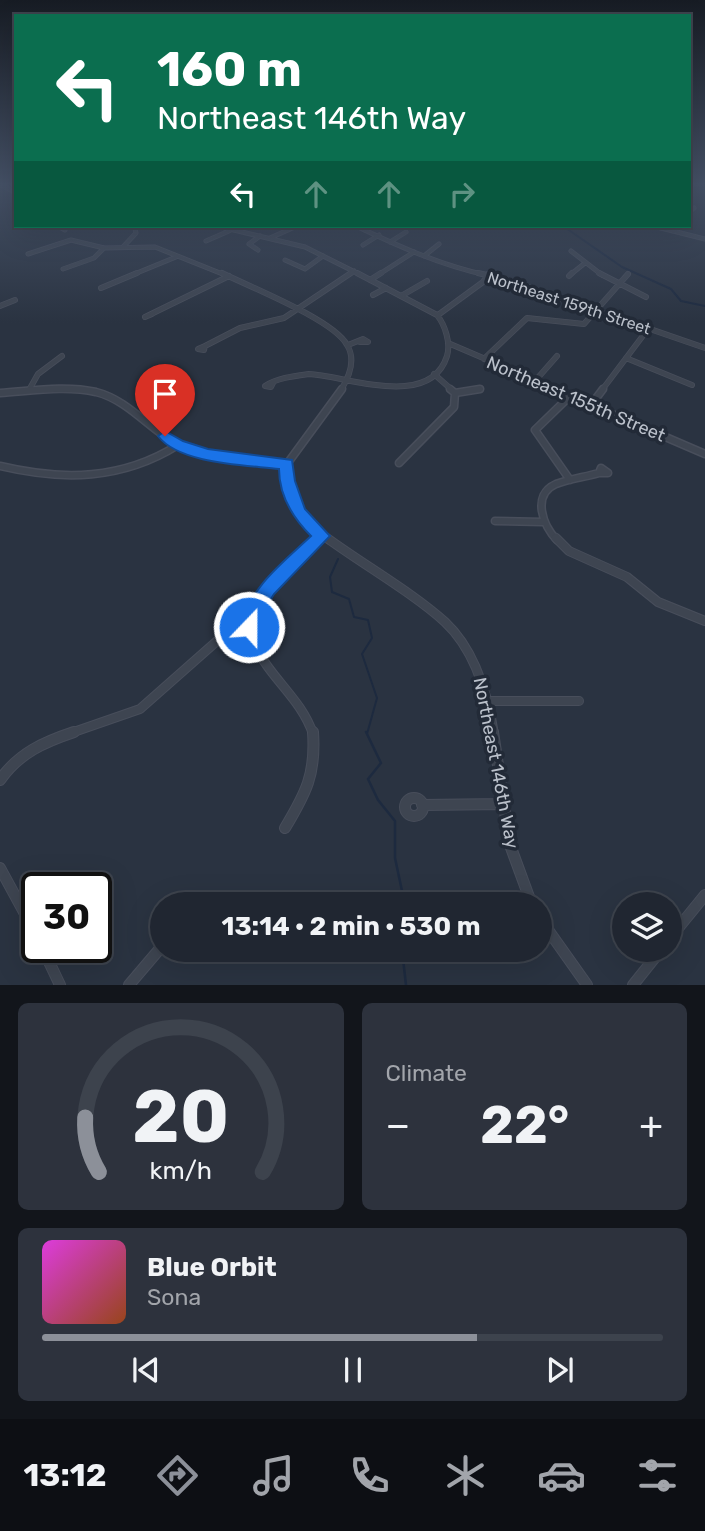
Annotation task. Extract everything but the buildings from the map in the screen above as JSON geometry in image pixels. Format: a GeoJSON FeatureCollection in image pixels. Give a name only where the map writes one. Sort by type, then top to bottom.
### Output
{"type":"FeatureCollection","features":[{"type":"Feature","properties":{"kind":"street"},"geometry":{"type":"LineString","coordinates":[[123,247],[135,231]]}},
{"type":"Feature","properties":{"kind":"street"},"geometry":{"type":"LineString","coordinates":[[206,241],[229,231]]}},
{"type":"Feature","properties":{"kind":"street"},"geometry":{"type":"LineString","coordinates":[[236,231],[298,245],[418,304],[439,316],[448,343],[444,362],[434,374],[399,387],[298,374],[273,383]]}},
{"type":"Feature","properties":{"kind":"street"},"geometry":{"type":"LineString","coordinates":[[269,238],[281,231]]}},
{"type":"Feature","properties":{"kind":"street","name":"Northeast 159th Street"},"geometry":{"type":"LineString","coordinates":[[373,231],[390,242],[462,270],[488,275],[705,348]]}},
{"type":"Feature","properties":{"kind":"street"},"geometry":{"type":"LineString","coordinates":[[661,237],[667,231]]}},
{"type":"Feature","properties":{"kind":"street"},"geometry":{"type":"LineString","coordinates":[[672,231],[705,239]]}},
{"type":"Feature","properties":{"kind":"street"},"geometry":{"type":"LineString","coordinates":[[390,242],[406,232]]}},
{"type":"Feature","properties":{"kind":"street"},"geometry":{"type":"LineString","coordinates":[[363,245],[379,235]]}},
{"type":"Feature","properties":{"kind":"street"},"geometry":{"type":"LineString","coordinates":[[258,250],[249,244],[260,236]]}},
{"type":"Feature","properties":{"kind":"street"},"geometry":{"type":"LineString","coordinates":[[0,393],[75,390],[107,396],[178,445],[207,455],[287,464],[298,443],[331,408],[348,379],[351,364],[348,345],[335,329],[201,263],[176,257],[155,247],[104,248],[71,240],[28,254]]}},
{"type":"Feature","properties":{"kind":"street"},"geometry":{"type":"LineString","coordinates":[[424,256],[439,244]]}},
{"type":"Feature","properties":{"kind":"street"},"geometry":{"type":"LineString","coordinates":[[63,269],[93,258],[104,248]]}},
{"type":"Feature","properties":{"kind":"street"},"geometry":{"type":"LineString","coordinates":[[571,251],[646,297]]}},
{"type":"Feature","properties":{"kind":"street"},"geometry":{"type":"LineString","coordinates":[[370,280],[414,252]]}},
{"type":"Feature","properties":{"kind":"street"},"geometry":{"type":"LineString","coordinates":[[285,260],[305,269],[323,256]]}},
{"type":"Feature","properties":{"kind":"street"},"geometry":{"type":"LineString","coordinates":[[101,288],[176,257]]}},
{"type":"Feature","properties":{"kind":"street"},"geometry":{"type":"LineString","coordinates":[[569,276],[585,262]]}},
{"type":"Feature","properties":{"kind":"street"},"geometry":{"type":"LineString","coordinates":[[205,346],[240,328],[281,319],[354,271]]}},
{"type":"Feature","properties":{"kind":"street"},"geometry":{"type":"LineString","coordinates":[[484,359],[527,318],[578,326],[584,324],[628,274]]}},
{"type":"Feature","properties":{"kind":"street"},"geometry":{"type":"LineString","coordinates":[[439,316],[483,282],[488,275]]}},
{"type":"Feature","properties":{"kind":"street"},"geometry":{"type":"LineString","coordinates":[[152,314],[229,276]]}},
{"type":"Feature","properties":{"kind":"street"},"geometry":{"type":"LineString","coordinates":[[401,296],[427,281]]}},
{"type":"Feature","properties":{"kind":"street"},"geometry":{"type":"LineString","coordinates":[[373,295],[386,288]]}},
{"type":"Feature","properties":{"kind":"street"},"geometry":{"type":"LineString","coordinates":[[0,306],[15,300]]}},
{"type":"Feature","properties":{"kind":"street"},"geometry":{"type":"LineString","coordinates":[[409,310],[418,304]]}},
{"type":"Feature","properties":{"kind":"street"},"geometry":{"type":"LineString","coordinates":[[591,405],[648,328]]}},
{"type":"Feature","properties":{"kind":"street"},"geometry":{"type":"LineString","coordinates":[[348,345],[360,342]]}},
{"type":"Feature","properties":{"kind":"street","name":"Northeast 155th Street"},"geometry":{"type":"LineString","coordinates":[[448,343],[705,454]]}},
{"type":"Feature","properties":{"kind":"street"},"geometry":{"type":"LineString","coordinates":[[29,390],[37,374],[62,356]]}},
{"type":"Feature","properties":{"kind":"street"},"geometry":{"type":"LineString","coordinates":[[535,381],[557,356]]}},
{"type":"Feature","properties":{"kind":"street"},"geometry":{"type":"LineString","coordinates":[[626,359],[692,385]]}},
{"type":"Feature","properties":{"kind":"street"},"geometry":{"type":"LineString","coordinates":[[434,374],[455,393]]}},
{"type":"Feature","properties":{"kind":"street"},"geometry":{"type":"LineString","coordinates":[[455,393],[480,389]]}},
{"type":"Feature","properties":{"kind":"street"},"geometry":{"type":"LineString","coordinates":[[399,463],[454,407],[455,393]]}},
{"type":"Feature","properties":{"kind":"street"},"geometry":{"type":"LineString","coordinates":[[569,480],[536,435],[538,423],[556,412],[570,396]]}},
{"type":"Feature","properties":{"kind":"street"},"geometry":{"type":"LineString","coordinates":[[0,466],[56,476],[108,473],[148,464],[178,445]]}},
{"type":"Feature","properties":{"kind":"street","name":"Northeast 146th Way"},"geometry":{"type":"LineString","coordinates":[[287,464],[287,481],[298,513],[322,536],[446,622],[461,638],[477,664],[488,701],[510,846],[527,892]]}},
{"type":"Feature","properties":{"kind":"street"},"geometry":{"type":"LineString","coordinates":[[599,473],[569,480],[545,492],[541,509],[543,522],[569,551],[623,574],[658,602],[705,621]]}},
{"type":"Feature","properties":{"kind":"street"},"geometry":{"type":"LineString","coordinates":[[495,521],[543,522]]}},
{"type":"Feature","properties":{"kind":"street"},"geometry":{"type":"LineString","coordinates":[[285,828],[302,801],[315,758],[313,736],[302,707],[260,661],[251,641],[249,627],[254,609],[268,588],[322,536]]}},
{"type":"Feature","properties":{"kind":"street"},"geometry":{"type":"LineString","coordinates":[[0,780],[11,764],[36,747],[147,705],[221,636],[249,627]]}},
{"type":"Feature","properties":{"kind":"street"},"geometry":{"type":"LineString","coordinates":[[488,701],[579,701]]}},
{"type":"Feature","properties":{"kind":"street"},"geometry":{"type":"LineString","coordinates":[[422,805],[503,804]]}},
{"type":"Feature","properties":{"kind":"street"},"geometry":{"type":"LineString","coordinates":[[0,868],[21,907]]}},
{"type":"Feature","properties":{"kind":"street"},"geometry":{"type":"LineString","coordinates":[[682,924],[705,895]]}},
{"type":"Feature","properties":{"kind":"street"},"geometry":{"type":"LineString","coordinates":[[552,936],[587,985]]}},
{"type":"Feature","properties":{"kind":"street"},"geometry":{"type":"LineString","coordinates":[[129,985],[150,960]]}},
{"type":"Feature","properties":{"kind":"street"},"geometry":{"type":"LineString","coordinates":[[633,985],[651,962]]}},
{"type":"Feature","properties":{"kind":"street"},"geometry":{"type":"LineString","coordinates":[[50,963],[60,985]]}},
{"type":"Feature","properties":{"kind":"waterway"},"geometry":{"type":"LineString","coordinates":[[570,231],[622,267],[671,289],[681,301],[705,306]]}},
{"type":"Feature","properties":{"kind":"waterway"},"geometry":{"type":"LineString","coordinates":[[338,559],[330,577],[332,592],[349,599],[354,617],[368,620],[372,638],[362,654],[377,698],[367,734]]}},
{"type":"Feature","properties":{"kind":"waterway"},"geometry":{"type":"LineString","coordinates":[[366,732],[381,763],[368,779],[378,800],[395,821],[395,858],[402,892]]}},
{"type":"Feature","properties":{"kind":"waterway"},"geometry":{"type":"LineString","coordinates":[[403,962],[406,985]]}},
{"type":"Feature","properties":{"kind":"route"},"geometry":{"type":"LineString","coordinates":[[165,436],[178,445],[207,455],[287,464],[287,481],[298,513],[322,536],[268,588],[254,609],[249,627]]}}]}
